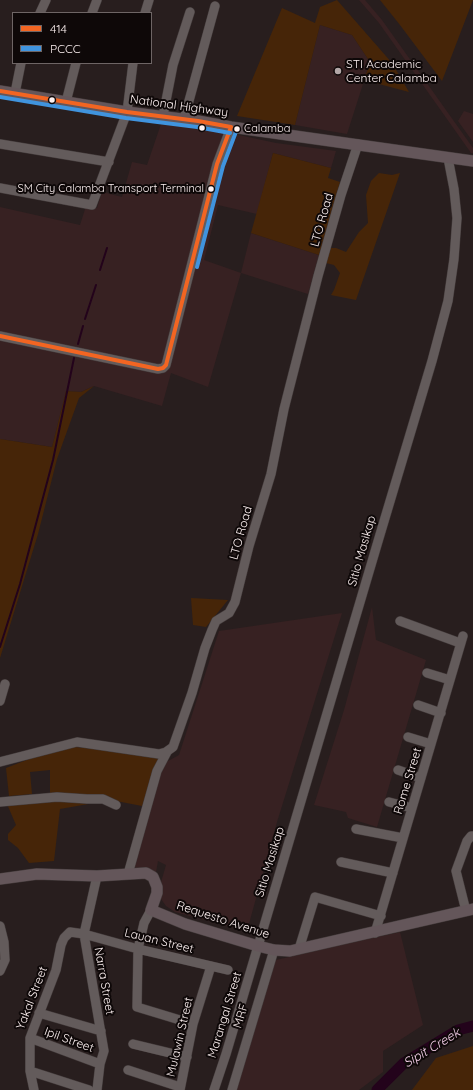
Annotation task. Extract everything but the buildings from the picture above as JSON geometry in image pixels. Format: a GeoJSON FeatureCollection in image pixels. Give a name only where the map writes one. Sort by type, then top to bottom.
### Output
{"type":"FeatureCollection","features":[{"type":"Feature","properties":{"kind":"main road","name":"National Highway"},"geometry":{"type":"LineString","coordinates":[[0,91],[127,112],[473,161]]}},
{"type":"Feature","properties":{"kind":"main road"},"geometry":{"type":"LineString","coordinates":[[0,879],[19,875],[37,874],[97,876],[146,873],[150,874],[155,880],[157,893],[151,910]]}},
{"type":"Feature","properties":{"kind":"main road","name":"Requesto Avenue"},"geometry":{"type":"LineString","coordinates":[[151,910],[185,924],[258,946],[274,950],[290,951],[375,933],[469,910]]}},
{"type":"Feature","properties":{"kind":"street"},"geometry":{"type":"LineString","coordinates":[[40,12],[46,0]]}},
{"type":"Feature","properties":{"kind":"street"},"geometry":{"type":"LineString","coordinates":[[92,12],[97,0]]}},
{"type":"Feature","properties":{"kind":"street"},"geometry":{"type":"LineString","coordinates":[[145,12],[149,0]]}},
{"type":"Feature","properties":{"kind":"street"},"geometry":{"type":"LineString","coordinates":[[184,119],[215,6]]}},
{"type":"Feature","properties":{"kind":"street"},"geometry":{"type":"LineString","coordinates":[[163,116],[173,65],[190,12]]}},
{"type":"Feature","properties":{"kind":"street"},"geometry":{"type":"LineString","coordinates":[[15,93],[21,64]]}},
{"type":"Feature","properties":{"kind":"street"},"geometry":{"type":"LineString","coordinates":[[66,102],[76,64]]}},
{"type":"Feature","properties":{"kind":"street"},"geometry":{"type":"LineString","coordinates":[[0,188],[92,204],[127,112],[133,64]]}},
{"type":"Feature","properties":{"kind":"street"},"geometry":{"type":"LineString","coordinates":[[0,336],[158,369],[163,368],[166,365],[218,164],[231,127]]}},
{"type":"Feature","properties":{"kind":"street"},"geometry":{"type":"LineString","coordinates":[[0,144],[109,162]]}},
{"type":"Feature","properties":{"kind":"street","name":"LTO Road"},"geometry":{"type":"LineString","coordinates":[[125,874],[163,753],[173,747],[212,630],[216,621],[229,612],[235,602],[249,546],[270,474],[284,409],[318,276],[341,195],[358,144]]}},
{"type":"Feature","properties":{"kind":"street","name":"Sitio Masikap"},"geometry":{"type":"LineString","coordinates":[[258,946],[432,361],[448,301],[454,259],[457,218],[454,189],[448,158]]}},
{"type":"Feature","properties":{"kind":"street","name":"Rome Street"},"geometry":{"type":"LineString","coordinates":[[375,933],[462,640],[400,621]]}},
{"type":"Feature","properties":{"kind":"street"},"geometry":{"type":"LineString","coordinates":[[427,673],[450,680]]}},
{"type":"Feature","properties":{"kind":"street"},"geometry":{"type":"LineString","coordinates":[[0,701],[6,684]]}},
{"type":"Feature","properties":{"kind":"street"},"geometry":{"type":"LineString","coordinates":[[418,705],[441,713]]}},
{"type":"Feature","properties":{"kind":"street"},"geometry":{"type":"LineString","coordinates":[[408,737],[431,744]]}},
{"type":"Feature","properties":{"kind":"street"},"geometry":{"type":"LineString","coordinates":[[0,762],[77,742],[163,753]]}},
{"type":"Feature","properties":{"kind":"street"},"geometry":{"type":"LineString","coordinates":[[398,770],[421,778]]}},
{"type":"Feature","properties":{"kind":"street"},"geometry":{"type":"LineString","coordinates":[[0,802],[57,797],[87,800],[103,799],[116,805]]}},
{"type":"Feature","properties":{"kind":"street"},"geometry":{"type":"LineString","coordinates":[[389,802],[412,808]]}},
{"type":"Feature","properties":{"kind":"street"},"geometry":{"type":"LineString","coordinates":[[356,829],[403,838]]}},
{"type":"Feature","properties":{"kind":"street"},"geometry":{"type":"LineString","coordinates":[[469,910],[456,871],[467,841],[471,836],[473,836]]}},
{"type":"Feature","properties":{"kind":"street"},"geometry":{"type":"LineString","coordinates":[[341,862],[393,873]]}},
{"type":"Feature","properties":{"kind":"street","name":"Narra Street"},"geometry":{"type":"LineString","coordinates":[[97,876],[84,934],[104,1051],[100,1064],[97,1090]]}},
{"type":"Feature","properties":{"kind":"street"},"geometry":{"type":"LineString","coordinates":[[300,949],[315,897],[381,916]]}},
{"type":"Feature","properties":{"kind":"street"},"geometry":{"type":"LineString","coordinates":[[151,910],[144,923],[138,949],[137,1007],[193,1024]]}},
{"type":"Feature","properties":{"kind":"street"},"geometry":{"type":"LineString","coordinates":[[0,926],[4,942],[5,960],[0,971]]}},
{"type":"Feature","properties":{"kind":"street","name":"Yakal Street"},"geometry":{"type":"LineString","coordinates":[[34,1090],[30,1071],[30,1038],[54,977],[64,938],[70,932],[84,934]]}},
{"type":"Feature","properties":{"kind":"street","name":"Lauan Street"},"geometry":{"type":"LineString","coordinates":[[84,934],[138,949],[228,970]]}},
{"type":"Feature","properties":{"kind":"street","name":"Marangal Street"},"geometry":{"type":"LineString","coordinates":[[214,1090],[258,946]]}},
{"type":"Feature","properties":{"kind":"street","name":"MRF"},"geometry":{"type":"LineString","coordinates":[[232,1090],[274,950]]}},
{"type":"Feature","properties":{"kind":"street","name":"Mulawin Street"},"geometry":{"type":"LineString","coordinates":[[180,1089],[193,1024],[211,966]]}},
{"type":"Feature","properties":{"kind":"street"},"geometry":{"type":"LineString","coordinates":[[39,1013],[101,1031]]}},
{"type":"Feature","properties":{"kind":"street","name":"Ipil Street"},"geometry":{"type":"LineString","coordinates":[[30,1038],[100,1064]]}},
{"type":"Feature","properties":{"kind":"street"},"geometry":{"type":"LineString","coordinates":[[133,1044],[187,1057]]}},
{"type":"Feature","properties":{"kind":"street"},"geometry":{"type":"LineString","coordinates":[[128,1070],[180,1089]]}},
{"type":"Feature","properties":{"kind":"street"},"geometry":{"type":"LineString","coordinates":[[30,1071],[89,1090]]}},
{"type":"Feature","properties":{"kind":"shaded area"},"geometry":{"type":"Polygon","coordinates":[[[337,0],[392,63],[409,92],[364,80],[370,62],[352,35],[320,25],[295,125],[237,116],[282,8],[315,23],[320,7],[337,0]]]}},
{"type":"Feature","properties":{"kind":"shaded area"},"geometry":{"type":"Polygon","coordinates":[[[359,0],[365,0],[382,20],[473,148],[473,153],[471,153],[379,23],[359,0]]]}},
{"type":"Feature","properties":{"kind":"shaded area"},"geometry":{"type":"Polygon","coordinates":[[[380,0],[473,0],[442,81],[400,25],[380,0]]]}},
{"type":"Feature","properties":{"kind":"shaded area","name":"STI Academic Center Calamba"},"geometry":{"type":"Polygon","coordinates":[[[320,25],[352,35],[370,62],[347,134],[295,125],[320,25]]]}},
{"type":"Feature","properties":{"kind":"shaded area"},"geometry":{"type":"Polygon","coordinates":[[[464,111],[473,114],[473,142],[458,121],[464,111]]]}},
{"type":"Feature","properties":{"kind":"shaded area"},"geometry":{"type":"Polygon","coordinates":[[[161,124],[234,134],[276,143],[336,151],[331,168],[273,153],[257,214],[218,205],[204,260],[241,273],[208,387],[171,373],[162,406],[94,386],[81,392],[66,391],[52,447],[0,439],[0,207],[80,225],[86,206],[97,208],[102,192],[122,197],[132,162],[147,165],[161,124]]]}},
{"type":"Feature","properties":{"kind":"shaded area"},"geometry":{"type":"Polygon","coordinates":[[[273,153],[331,168],[328,178],[340,182],[319,255],[251,233],[273,153]]]}},
{"type":"Feature","properties":{"kind":"shaded area"},"geometry":{"type":"Polygon","coordinates":[[[379,173],[392,175],[400,173],[356,300],[331,295],[340,273],[334,265],[326,263],[330,248],[336,248],[346,252],[359,232],[368,223],[366,195],[371,181],[379,173]]]}},
{"type":"Feature","properties":{"kind":"shaded area"},"geometry":{"type":"Polygon","coordinates":[[[251,233],[319,255],[308,294],[241,273],[251,233]]]}},
{"type":"Feature","properties":{"kind":"shaded area"},"geometry":{"type":"Polygon","coordinates":[[[94,386],[79,398],[57,459],[38,534],[0,658],[0,439],[52,447],[66,391],[81,392],[94,386]]]}},
{"type":"Feature","properties":{"kind":"shaded area"},"geometry":{"type":"Polygon","coordinates":[[[191,598],[228,600],[206,627],[193,625],[191,598]]]}},
{"type":"Feature","properties":{"kind":"shaded area"},"geometry":{"type":"Polygon","coordinates":[[[372,607],[376,640],[426,660],[377,827],[348,818],[346,812],[314,805],[344,710],[372,607]]]}},
{"type":"Feature","properties":{"kind":"shaded area"},"geometry":{"type":"Polygon","coordinates":[[[342,613],[277,822],[247,931],[175,912],[166,906],[161,899],[159,889],[166,865],[158,861],[156,872],[132,867],[128,863],[142,806],[159,766],[161,763],[179,755],[219,631],[342,613]]]}},
{"type":"Feature","properties":{"kind":"shaded area"},"geometry":{"type":"Polygon","coordinates":[[[75,747],[164,756],[142,806],[111,800],[60,809],[54,861],[29,863],[18,848],[8,840],[8,834],[16,825],[7,804],[50,794],[50,770],[30,772],[32,794],[9,796],[6,768],[42,754],[75,747]]]}},
{"type":"Feature","properties":{"kind":"shaded area"},"geometry":{"type":"Polygon","coordinates":[[[400,932],[423,1025],[383,1051],[383,1072],[359,1090],[233,1090],[272,961],[400,932]]]}},
{"type":"Feature","properties":{"kind":"shaded area"},"geometry":{"type":"Polygon","coordinates":[[[473,1046],[473,1090],[412,1090],[436,1058],[473,1046]]]}},
{"type":"Feature","properties":{"kind":"waterway"},"geometry":{"type":"LineString","coordinates":[[100,270],[107,248]]}},
{"type":"Feature","properties":{"kind":"waterway"},"geometry":{"type":"LineString","coordinates":[[85,319],[96,285]]}},
{"type":"Feature","properties":{"kind":"waterway"},"geometry":{"type":"LineString","coordinates":[[78,344],[83,326]]}},
{"type":"Feature","properties":{"kind":"waterway"},"geometry":{"type":"LineString","coordinates":[[0,647],[20,584],[53,460],[74,358]]}},
{"type":"Feature","properties":{"kind":"waterway","name":"Sipit Creek"},"geometry":{"type":"LineString","coordinates":[[377,1090],[404,1063],[458,1030],[473,1026]]}},
{"type":"Feature","properties":{"kind":"transit line","name":"414"},"geometry":{"type":"LineString","coordinates":[[0,91],[231,127]]}},
{"type":"Feature","properties":{"kind":"transit line","name":"PCCC"},"geometry":{"type":"LineString","coordinates":[[0,97],[126,118],[197,127],[230,133]]}},
{"type":"Feature","properties":{"kind":"transit line","name":"414"},"geometry":{"type":"LineString","coordinates":[[0,336],[158,369],[163,368],[166,365],[217,164],[231,127]]}},
{"type":"Feature","properties":{"kind":"transit line","name":"PCCC"},"geometry":{"type":"LineString","coordinates":[[197,267],[223,166],[237,129]]}},
{"type":"Feature","properties":{"kind":"place","name":"STI Academic Center Calamba"},"geometry":{"type":"Point","coordinates":[338,71]}},
{"type":"Feature","properties":{"kind":"place","name":"Calamba"},"geometry":{"type":"Point","coordinates":[237,129]}},
{"type":"Feature","properties":{"kind":"place","name":"SM City Calamba Transport Terminal"},"geometry":{"type":"Point","coordinates":[211,189]}}]}
